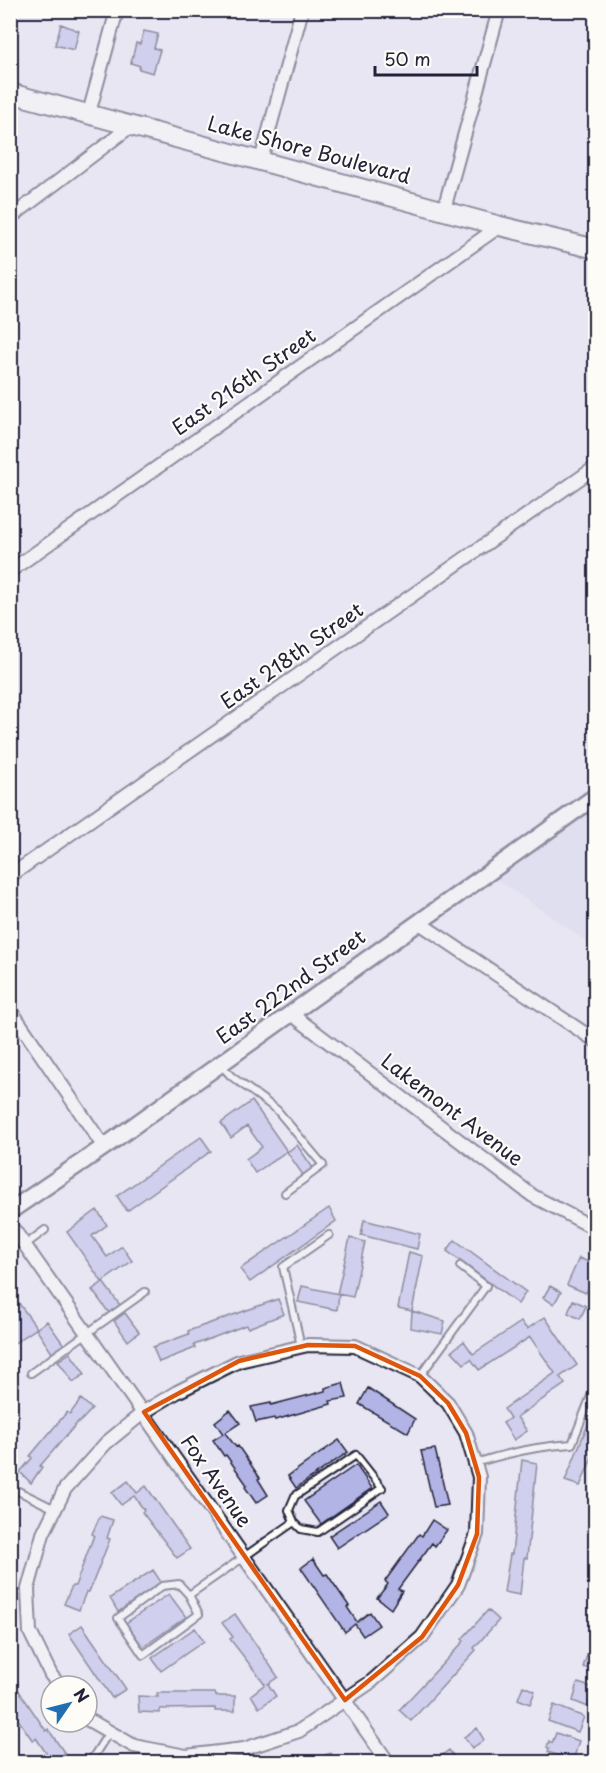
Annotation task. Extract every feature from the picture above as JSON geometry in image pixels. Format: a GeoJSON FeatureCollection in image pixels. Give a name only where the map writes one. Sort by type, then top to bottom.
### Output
{"type":"FeatureCollection","features":[{"type":"Feature","properties":{"kind":"main road","name":"Lake Shore Boulevard"},"geometry":{"type":"LineString","coordinates":[[10,93],[500,226],[596,249]]}},
{"type":"Feature","properties":{"kind":"street"},"geometry":{"type":"LineString","coordinates":[[89,113],[117,10]]}},
{"type":"Feature","properties":{"kind":"street"},"geometry":{"type":"LineString","coordinates":[[261,160],[302,10]]}},
{"type":"Feature","properties":{"kind":"street"},"geometry":{"type":"LineString","coordinates":[[444,209],[499,10]]}},
{"type":"Feature","properties":{"kind":"street"},"geometry":{"type":"LineString","coordinates":[[10,218],[131,126]]}},
{"type":"Feature","properties":{"kind":"street","name":"East 216th Street"},"geometry":{"type":"LineString","coordinates":[[10,571],[500,226]]}},
{"type":"Feature","properties":{"kind":"street","name":"East 218th Street"},"geometry":{"type":"LineString","coordinates":[[10,876],[596,467]]}},
{"type":"Feature","properties":{"kind":"street","name":"East 222nd Street"},"geometry":{"type":"LineString","coordinates":[[10,1211],[104,1147],[596,796]]}},
{"type":"Feature","properties":{"kind":"street"},"geometry":{"type":"LineString","coordinates":[[418,922],[596,1041]]}},
{"type":"Feature","properties":{"kind":"street"},"geometry":{"type":"LineString","coordinates":[[10,1009],[104,1147]]}},
{"type":"Feature","properties":{"kind":"street","name":"Lakemont Avenue"},"geometry":{"type":"LineString","coordinates":[[290,1013],[533,1196],[596,1229]]}},
{"type":"Feature","properties":{"kind":"street","name":"Fox Avenue"},"geometry":{"type":"LineString","coordinates":[[10,1224],[388,1762]]}},
{"type":"Feature","properties":{"kind":"street"},"geometry":{"type":"LineString","coordinates":[[51,1674],[30,1632],[28,1588],[43,1534],[65,1489],[106,1443],[144,1412],[177,1392],[239,1361],[301,1347],[355,1346],[420,1376],[448,1403],[466,1433],[479,1477],[477,1534],[458,1585],[422,1636],[371,1682],[299,1731],[220,1757],[186,1756],[134,1746],[99,1726]]}},
{"type":"Feature","properties":{"kind":"lane"},"geometry":{"type":"LineString","coordinates":[[220,1064],[231,1076],[285,1117],[322,1165],[285,1194]]}},
{"type":"Feature","properties":{"kind":"lane"},"geometry":{"type":"LineString","coordinates":[[25,1245],[45,1230]]}},
{"type":"Feature","properties":{"kind":"lane"},"geometry":{"type":"LineString","coordinates":[[301,1347],[283,1267],[328,1235]]}},
{"type":"Feature","properties":{"kind":"lane"},"geometry":{"type":"LineString","coordinates":[[420,1376],[486,1286],[460,1266]]}},
{"type":"Feature","properties":{"kind":"lane"},"geometry":{"type":"LineString","coordinates":[[31,1373],[145,1292]]}},
{"type":"Feature","properties":{"kind":"lane"},"geometry":{"type":"LineString","coordinates":[[475,1463],[527,1449],[572,1444],[596,1383]]}},
{"type":"Feature","properties":{"kind":"lane"},"geometry":{"type":"LineString","coordinates":[[356,1455],[382,1488],[318,1532],[301,1529],[294,1522],[289,1510],[295,1496],[356,1455]]}},
{"type":"Feature","properties":{"kind":"lane"},"geometry":{"type":"LineString","coordinates":[[10,1487],[55,1509]]}},
{"type":"Feature","properties":{"kind":"lane"},"geometry":{"type":"LineString","coordinates":[[189,1595],[246,1558],[294,1522]]}},
{"type":"Feature","properties":{"kind":"lane"},"geometry":{"type":"LineString","coordinates":[[179,1584],[189,1595],[200,1614],[143,1655],[118,1618],[162,1586],[179,1584]]}},
{"type":"Feature","properties":{"kind":"lane"},"geometry":{"type":"LineString","coordinates":[[90,1762],[109,1732]]}},
{"type":"Feature","properties":{"kind":"highlighted area"},"geometry":{"type":"Polygon","coordinates":[[[308,1345],[355,1346],[420,1376],[448,1403],[466,1433],[479,1477],[477,1534],[458,1585],[422,1637],[345,1700],[144,1412],[239,1361],[308,1345]]]}},
{"type":"Feature","properties":{"kind":"shaded area"},"geometry":{"type":"Polygon","coordinates":[[[595,796],[595,947],[488,873],[595,796]]]}},
{"type":"Feature","properties":{"kind":"building"},"geometry":{"type":"Polygon","coordinates":[[[61,24],[79,31],[74,50],[55,45],[61,24]]]}},
{"type":"Feature","properties":{"kind":"building"},"geometry":{"type":"Polygon","coordinates":[[[144,31],[158,34],[154,48],[160,50],[153,73],[139,69],[140,66],[131,63],[136,43],[140,44],[144,31]]]}},
{"type":"Feature","properties":{"kind":"building"},"geometry":{"type":"Polygon","coordinates":[[[252,1101],[287,1151],[255,1173],[246,1159],[262,1147],[247,1126],[231,1138],[221,1123],[252,1101]]]}},
{"type":"Feature","properties":{"kind":"building"},"geometry":{"type":"Polygon","coordinates":[[[201,1137],[211,1151],[127,1211],[117,1196],[201,1137]]]}},
{"type":"Feature","properties":{"kind":"building"},"geometry":{"type":"Polygon","coordinates":[[[297,1145],[313,1168],[303,1175],[287,1152],[297,1145]]]}},
{"type":"Feature","properties":{"kind":"building"},"geometry":{"type":"Polygon","coordinates":[[[329,1208],[336,1221],[250,1282],[240,1269],[329,1208]]]}},
{"type":"Feature","properties":{"kind":"building"},"geometry":{"type":"Polygon","coordinates":[[[97,1210],[107,1225],[92,1236],[107,1257],[122,1246],[132,1261],[102,1282],[67,1232],[97,1210]]]}},
{"type":"Feature","properties":{"kind":"building"},"geometry":{"type":"Polygon","coordinates":[[[364,1220],[420,1234],[417,1249],[361,1235],[364,1220]]]}},
{"type":"Feature","properties":{"kind":"building"},"geometry":{"type":"Polygon","coordinates":[[[350,1238],[365,1242],[353,1297],[337,1294],[350,1238]]]}},
{"type":"Feature","properties":{"kind":"building"},"geometry":{"type":"Polygon","coordinates":[[[455,1240],[526,1292],[518,1304],[447,1251],[455,1240]]]}},
{"type":"Feature","properties":{"kind":"building"},"geometry":{"type":"Polygon","coordinates":[[[409,1252],[423,1256],[412,1311],[398,1308],[409,1252]]]}},
{"type":"Feature","properties":{"kind":"building"},"geometry":{"type":"Polygon","coordinates":[[[579,1258],[596,1265],[596,1271],[586,1293],[567,1285],[579,1258]]]}},
{"type":"Feature","properties":{"kind":"building"},"geometry":{"type":"Polygon","coordinates":[[[103,1282],[120,1305],[109,1313],[92,1290],[103,1282]]]}},
{"type":"Feature","properties":{"kind":"building"},"geometry":{"type":"Polygon","coordinates":[[[302,1286],[339,1294],[337,1310],[298,1302],[302,1286]]]}},
{"type":"Feature","properties":{"kind":"building"},"geometry":{"type":"Polygon","coordinates":[[[550,1286],[561,1292],[554,1304],[543,1298],[550,1286]]]}},
{"type":"Feature","properties":{"kind":"building"},"geometry":{"type":"Polygon","coordinates":[[[10,1291],[37,1328],[10,1346],[11,1324],[10,1291]]]}},
{"type":"Feature","properties":{"kind":"building"},"geometry":{"type":"Polygon","coordinates":[[[278,1299],[284,1314],[248,1328],[246,1325],[194,1345],[195,1348],[159,1362],[153,1347],[189,1334],[188,1331],[278,1299]]]}},
{"type":"Feature","properties":{"kind":"building"},"geometry":{"type":"Polygon","coordinates":[[[573,1300],[586,1306],[580,1319],[568,1313],[573,1300]]]}},
{"type":"Feature","properties":{"kind":"building"},"geometry":{"type":"Polygon","coordinates":[[[412,1311],[445,1321],[442,1334],[411,1328],[412,1311]]]}},
{"type":"Feature","properties":{"kind":"building"},"geometry":{"type":"Polygon","coordinates":[[[125,1313],[139,1332],[128,1341],[114,1321],[125,1313]]]}},
{"type":"Feature","properties":{"kind":"building"},"geometry":{"type":"Polygon","coordinates":[[[545,1317],[577,1365],[560,1377],[565,1384],[517,1417],[527,1431],[514,1440],[503,1423],[510,1418],[504,1409],[555,1373],[530,1337],[479,1370],[471,1359],[464,1364],[452,1351],[464,1341],[473,1354],[521,1322],[527,1329],[545,1317]]]}},
{"type":"Feature","properties":{"kind":"building"},"geometry":{"type":"Polygon","coordinates":[[[47,1321],[64,1345],[52,1353],[36,1329],[47,1321]]]}},
{"type":"Feature","properties":{"kind":"building"},"geometry":{"type":"Polygon","coordinates":[[[70,1353],[85,1374],[73,1382],[58,1361],[70,1353]]]}},
{"type":"Feature","properties":{"kind":"building"},"geometry":{"type":"Polygon","coordinates":[[[343,1383],[347,1398],[330,1401],[331,1404],[275,1420],[274,1418],[256,1422],[251,1407],[271,1403],[271,1405],[325,1391],[325,1388],[343,1383]]]}},
{"type":"Feature","properties":{"kind":"building"},"geometry":{"type":"Polygon","coordinates":[[[368,1388],[415,1419],[408,1433],[359,1404],[368,1388]]]}},
{"type":"Feature","properties":{"kind":"building"},"geometry":{"type":"Polygon","coordinates":[[[81,1399],[92,1409],[40,1466],[42,1467],[31,1483],[20,1472],[32,1458],[30,1456],[67,1412],[70,1414],[81,1399]]]}},
{"type":"Feature","properties":{"kind":"building"},"geometry":{"type":"Polygon","coordinates":[[[596,1404],[596,1448],[580,1486],[565,1481],[596,1404]]]}},
{"type":"Feature","properties":{"kind":"building"},"geometry":{"type":"Polygon","coordinates":[[[230,1410],[240,1423],[225,1433],[236,1447],[238,1446],[260,1478],[258,1479],[268,1495],[256,1503],[245,1487],[247,1485],[213,1440],[223,1434],[215,1422],[230,1410]]]}},
{"type":"Feature","properties":{"kind":"building"},"geometry":{"type":"Polygon","coordinates":[[[339,1440],[348,1452],[296,1488],[288,1476],[339,1440]]]}},
{"type":"Feature","properties":{"kind":"building"},"geometry":{"type":"Polygon","coordinates":[[[435,1449],[448,1505],[434,1507],[421,1451],[435,1449]]]}},
{"type":"Feature","properties":{"kind":"building"},"geometry":{"type":"Polygon","coordinates":[[[522,1460],[537,1463],[527,1558],[524,1558],[520,1595],[504,1592],[510,1554],[512,1554],[522,1460]]]}},
{"type":"Feature","properties":{"kind":"building"},"geometry":{"type":"Polygon","coordinates":[[[356,1465],[372,1488],[321,1524],[304,1501],[356,1465]]]}},
{"type":"Feature","properties":{"kind":"building"},"geometry":{"type":"Polygon","coordinates":[[[128,1481],[137,1493],[146,1486],[190,1549],[177,1558],[142,1512],[144,1510],[134,1496],[121,1505],[112,1493],[128,1481]]]}},
{"type":"Feature","properties":{"kind":"building"},"geometry":{"type":"Polygon","coordinates":[[[381,1501],[389,1513],[337,1548],[329,1536],[381,1501]]]}},
{"type":"Feature","properties":{"kind":"building"},"geometry":{"type":"Polygon","coordinates":[[[100,1516],[113,1520],[107,1538],[110,1539],[89,1592],[86,1592],[79,1610],[64,1604],[72,1586],[75,1586],[100,1516]]]}},
{"type":"Feature","properties":{"kind":"building"},"geometry":{"type":"Polygon","coordinates":[[[432,1520],[447,1530],[435,1546],[432,1543],[398,1589],[402,1591],[391,1609],[377,1598],[388,1584],[385,1581],[419,1534],[422,1536],[432,1520]]]}},
{"type":"Feature","properties":{"kind":"building"},"geometry":{"type":"Polygon","coordinates":[[[313,1559],[324,1575],[327,1574],[357,1622],[370,1612],[379,1625],[363,1636],[355,1624],[345,1632],[301,1568],[313,1559]]]}},
{"type":"Feature","properties":{"kind":"building"},"geometry":{"type":"Polygon","coordinates":[[[153,1570],[161,1582],[118,1612],[110,1598],[153,1570]]]}},
{"type":"Feature","properties":{"kind":"building"},"geometry":{"type":"Polygon","coordinates":[[[169,1594],[186,1617],[143,1647],[126,1623],[169,1594]]]}},
{"type":"Feature","properties":{"kind":"building"},"geometry":{"type":"Polygon","coordinates":[[[488,1610],[499,1620],[474,1648],[476,1650],[411,1721],[399,1710],[464,1641],[462,1639],[488,1610]]]}},
{"type":"Feature","properties":{"kind":"building"},"geometry":{"type":"Polygon","coordinates":[[[235,1614],[278,1677],[268,1684],[276,1696],[259,1708],[251,1695],[265,1684],[230,1639],[233,1637],[222,1623],[235,1614]]]}},
{"type":"Feature","properties":{"kind":"building"},"geometry":{"type":"Polygon","coordinates":[[[82,1625],[126,1689],[112,1698],[99,1679],[99,1674],[96,1674],[69,1634],[82,1625]]]}},
{"type":"Feature","properties":{"kind":"building"},"geometry":{"type":"Polygon","coordinates":[[[195,1628],[204,1641],[161,1671],[152,1658],[195,1628]]]}},
{"type":"Feature","properties":{"kind":"building"},"geometry":{"type":"Polygon","coordinates":[[[588,1652],[596,1655],[596,1671],[583,1667],[588,1652]]]}},
{"type":"Feature","properties":{"kind":"building"},"geometry":{"type":"Polygon","coordinates":[[[10,1674],[39,1721],[39,1734],[51,1734],[70,1761],[52,1762],[36,1738],[33,1741],[10,1708],[10,1674]]]}},
{"type":"Feature","properties":{"kind":"building"},"geometry":{"type":"Polygon","coordinates":[[[578,1683],[594,1688],[588,1707],[573,1701],[578,1683]]]}},
{"type":"Feature","properties":{"kind":"building"},"geometry":{"type":"Polygon","coordinates":[[[523,1686],[535,1691],[530,1704],[518,1699],[523,1686]]]}},
{"type":"Feature","properties":{"kind":"building"},"geometry":{"type":"Polygon","coordinates":[[[157,1693],[215,1693],[216,1696],[235,1696],[235,1711],[215,1711],[215,1708],[160,1709],[160,1713],[139,1712],[138,1696],[158,1697],[157,1693]]]}},
{"type":"Feature","properties":{"kind":"building"},"geometry":{"type":"Polygon","coordinates":[[[554,1705],[584,1717],[578,1732],[548,1721],[554,1705]]]}},
{"type":"Feature","properties":{"kind":"building"},"geometry":{"type":"Polygon","coordinates":[[[477,1728],[484,1740],[472,1748],[464,1737],[477,1728]]]}},
{"type":"Feature","properties":{"kind":"building"},"geometry":{"type":"Polygon","coordinates":[[[556,1733],[579,1741],[573,1761],[548,1752],[549,1741],[552,1743],[556,1733]]]}},
{"type":"Feature","properties":{"kind":"building"},"geometry":{"type":"Polygon","coordinates":[[[449,1750],[458,1762],[433,1762],[449,1750]]]}},
{"type":"Feature","properties":{"kind":"building"},"geometry":{"type":"Polygon","coordinates":[[[331,1753],[335,1762],[312,1762],[311,1760],[331,1753]]]}}]}
